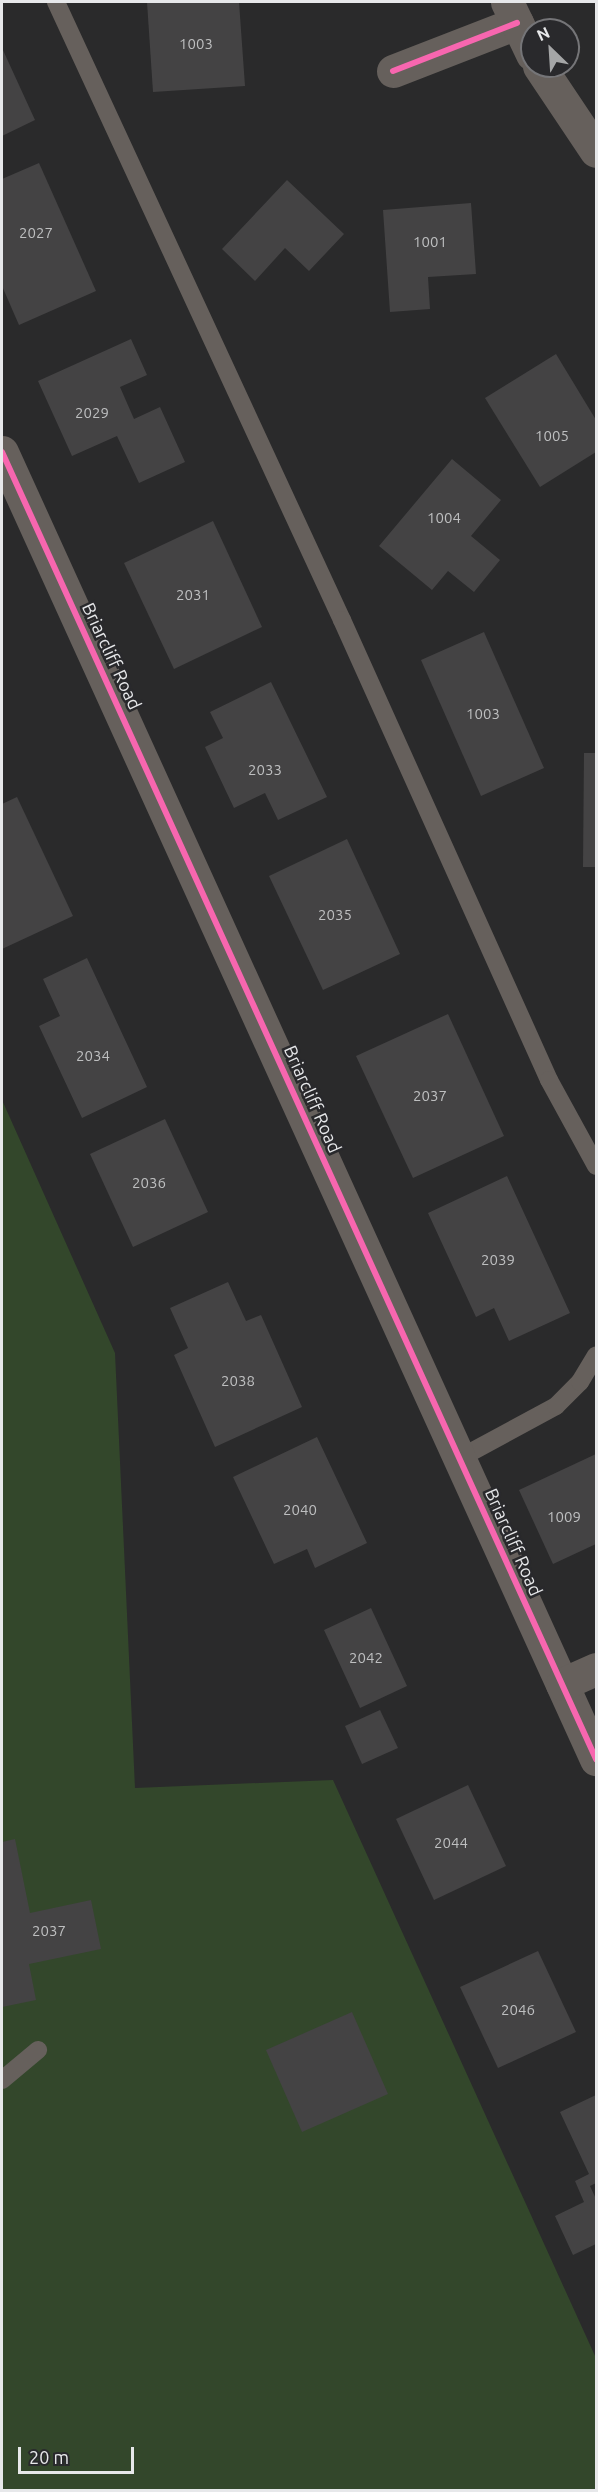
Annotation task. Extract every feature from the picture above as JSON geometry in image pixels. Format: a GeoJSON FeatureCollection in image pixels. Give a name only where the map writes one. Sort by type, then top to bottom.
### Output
{"type":"FeatureCollection","features":[{"type":"Feature","properties":{"kind":"street"},"geometry":{"type":"LineString","coordinates":[[393,71],[512,12],[520,29]]}},
{"type":"Feature","properties":{"kind":"street"},"geometry":{"type":"LineString","coordinates":[[547,78],[597,151]]}},
{"type":"Feature","properties":{"kind":"street","name":"Briarcliff Road"},"geometry":{"type":"LineString","coordinates":[[2,452],[597,1759]]}},
{"type":"Feature","properties":{"kind":"street"},"geometry":{"type":"LineString","coordinates":[[562,1684],[597,1669]]}},
{"type":"Feature","properties":{"kind":"lane"},"geometry":{"type":"LineString","coordinates":[[56,2],[342,620],[544,1070],[597,1166]]}},
{"type":"Feature","properties":{"kind":"lane"},"geometry":{"type":"LineString","coordinates":[[460,1458],[556,1406],[580,1382],[597,1355]]}},
{"type":"Feature","properties":{"kind":"lane"},"geometry":{"type":"LineString","coordinates":[[2,2080],[38,2050]]}},
{"type":"Feature","properties":{"kind":"green space"},"geometry":{"type":"Polygon","coordinates":[[[2,1100],[115,1353],[135,1788],[333,1780],[596,2358],[596,2490],[2,2490],[2,1100]]]}},
{"type":"Feature","properties":{"kind":"building"},"geometry":{"type":"Polygon","coordinates":[[[147,2],[239,2],[245,86],[153,92],[147,2]]]}},
{"type":"Feature","properties":{"kind":"building"},"geometry":{"type":"Polygon","coordinates":[[[2,48],[35,120],[2,136],[2,48]]]}},
{"type":"Feature","properties":{"kind":"building"},"geometry":{"type":"Polygon","coordinates":[[[39,163],[96,291],[19,325],[2,286],[2,179],[39,163]]]}},
{"type":"Feature","properties":{"kind":"building"},"geometry":{"type":"Polygon","coordinates":[[[287,180],[344,234],[309,271],[285,248],[255,281],[222,249],[287,180]]]}},
{"type":"Feature","properties":{"kind":"building"},"geometry":{"type":"Polygon","coordinates":[[[471,203],[476,274],[428,277],[430,309],[390,312],[383,210],[471,203]]]}},
{"type":"Feature","properties":{"kind":"building"},"geometry":{"type":"Polygon","coordinates":[[[131,339],[147,375],[120,387],[134,419],[160,407],[185,462],[139,483],[117,436],[72,456],[38,381],[131,339]]]}},
{"type":"Feature","properties":{"kind":"building"},"geometry":{"type":"Polygon","coordinates":[[[556,354],[596,420],[596,452],[540,487],[485,398],[556,354]]]}},
{"type":"Feature","properties":{"kind":"building"},"geometry":{"type":"Polygon","coordinates":[[[452,459],[501,500],[471,536],[500,560],[474,592],[448,571],[432,590],[379,546],[452,459]]]}},
{"type":"Feature","properties":{"kind":"building"},"geometry":{"type":"Polygon","coordinates":[[[213,521],[262,627],[174,669],[124,563],[213,521]]]}},
{"type":"Feature","properties":{"kind":"building"},"geometry":{"type":"Polygon","coordinates":[[[484,632],[544,768],[481,796],[421,660],[484,632]]]}},
{"type":"Feature","properties":{"kind":"building"},"geometry":{"type":"Polygon","coordinates":[[[271,682],[327,797],[278,820],[265,793],[234,808],[205,747],[223,738],[210,712],[271,682]]]}},
{"type":"Feature","properties":{"kind":"building"},"geometry":{"type":"Polygon","coordinates":[[[584,753],[596,753],[596,867],[583,867],[584,753]]]}},
{"type":"Feature","properties":{"kind":"building"},"geometry":{"type":"Polygon","coordinates":[[[17,797],[73,916],[2,949],[2,804],[17,797]]]}},
{"type":"Feature","properties":{"kind":"building"},"geometry":{"type":"Polygon","coordinates":[[[347,839],[400,954],[323,990],[269,876],[347,839]]]}},
{"type":"Feature","properties":{"kind":"building"},"geometry":{"type":"Polygon","coordinates":[[[87,958],[147,1087],[82,1118],[39,1026],[60,1016],[43,979],[87,958]]]}},
{"type":"Feature","properties":{"kind":"building"},"geometry":{"type":"Polygon","coordinates":[[[448,1014],[504,1136],[413,1178],[356,1056],[448,1014]]]}},
{"type":"Feature","properties":{"kind":"building"},"geometry":{"type":"Polygon","coordinates":[[[165,1119],[208,1212],[133,1247],[90,1154],[165,1119]]]}},
{"type":"Feature","properties":{"kind":"building"},"geometry":{"type":"Polygon","coordinates":[[[507,1176],[570,1313],[509,1341],[494,1308],[476,1317],[428,1213],[507,1176]]]}},
{"type":"Feature","properties":{"kind":"building"},"geometry":{"type":"Polygon","coordinates":[[[228,1282],[246,1321],[261,1315],[302,1407],[215,1447],[174,1355],[188,1348],[170,1308],[228,1282]]]}},
{"type":"Feature","properties":{"kind":"building"},"geometry":{"type":"Polygon","coordinates":[[[317,1437],[367,1543],[315,1568],[307,1549],[274,1564],[233,1477],[317,1437]]]}},
{"type":"Feature","properties":{"kind":"building"},"geometry":{"type":"Polygon","coordinates":[[[596,1454],[596,1544],[553,1564],[519,1490],[596,1454]]]}},
{"type":"Feature","properties":{"kind":"building"},"geometry":{"type":"Polygon","coordinates":[[[371,1608],[407,1686],[360,1708],[324,1630],[371,1608]]]}},
{"type":"Feature","properties":{"kind":"building"},"geometry":{"type":"Polygon","coordinates":[[[380,1710],[398,1748],[362,1764],[345,1726],[380,1710]]]}},
{"type":"Feature","properties":{"kind":"building"},"geometry":{"type":"Polygon","coordinates":[[[468,1785],[506,1866],[434,1900],[396,1819],[468,1785]]]}},
{"type":"Feature","properties":{"kind":"building"},"geometry":{"type":"Polygon","coordinates":[[[15,1839],[30,1913],[91,1900],[101,1949],[29,1964],[36,2000],[2,2007],[2,1842],[15,1839]]]}},
{"type":"Feature","properties":{"kind":"building"},"geometry":{"type":"Polygon","coordinates":[[[538,1951],[576,2032],[498,2068],[460,1987],[538,1951]]]}},
{"type":"Feature","properties":{"kind":"building"},"geometry":{"type":"Polygon","coordinates":[[[352,2012],[388,2094],[302,2132],[266,2050],[352,2012]]]}},
{"type":"Feature","properties":{"kind":"building"},"geometry":{"type":"Polygon","coordinates":[[[596,2095],[596,2183],[590,2186],[596,2199],[596,2244],[573,2255],[555,2216],[584,2202],[575,2181],[589,2174],[560,2112],[596,2095]]]}},
{"type":"Feature","properties":{"kind":"cycle path"},"geometry":{"type":"LineString","coordinates":[[393,71],[517,23]]}},
{"type":"Feature","properties":{"kind":"cycle path"},"geometry":{"type":"LineString","coordinates":[[2,452],[596,1759]]}}]}
